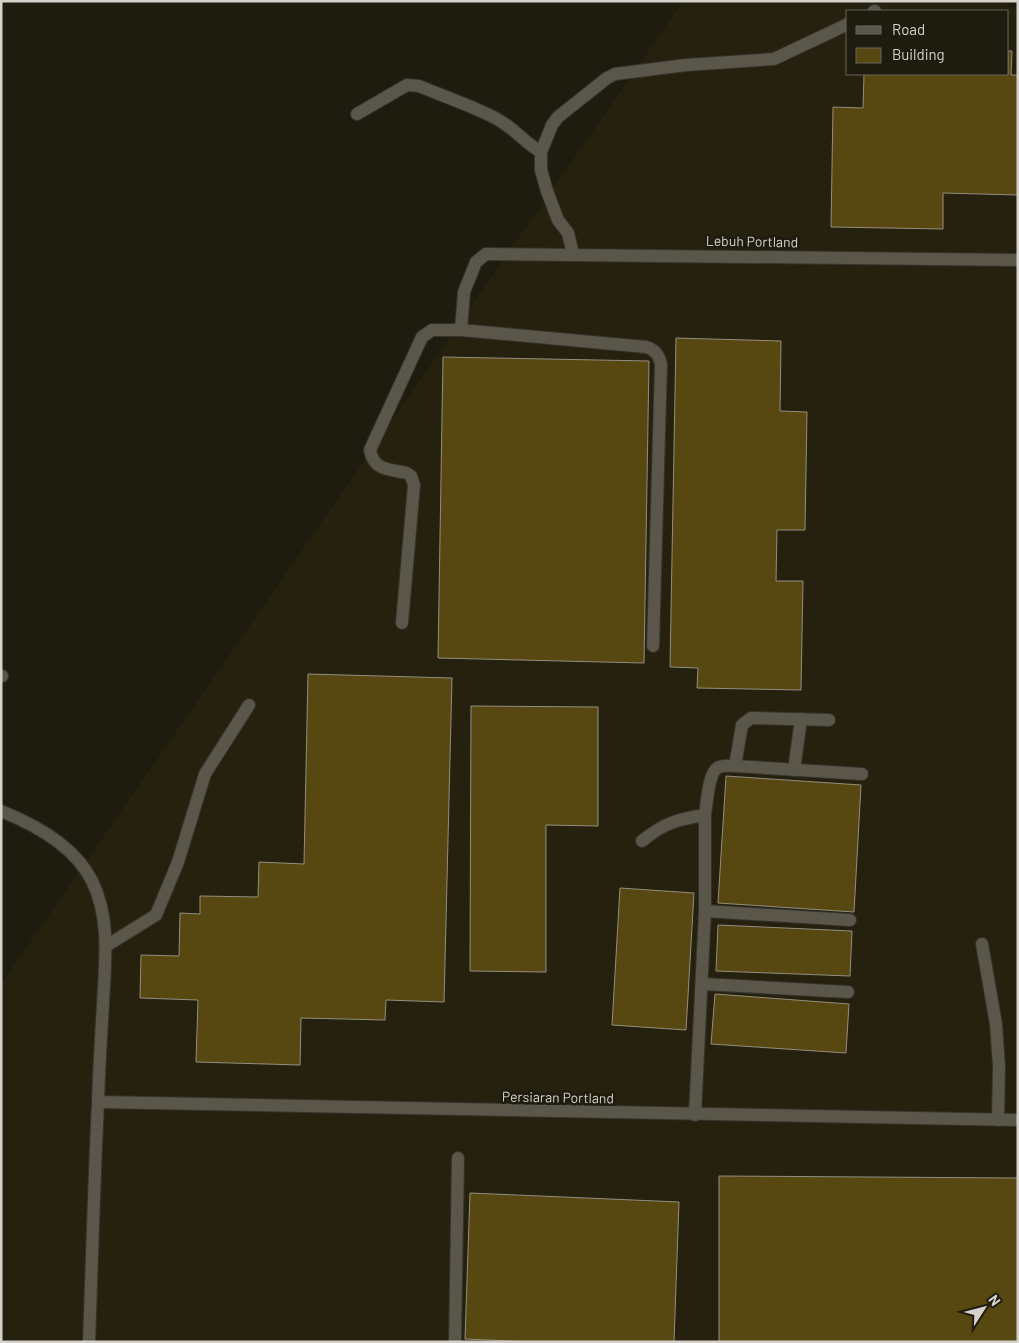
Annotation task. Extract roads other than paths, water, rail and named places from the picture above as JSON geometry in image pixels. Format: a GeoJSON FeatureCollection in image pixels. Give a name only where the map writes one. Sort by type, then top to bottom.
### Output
{"type":"FeatureCollection","features":[{"type":"Feature","properties":{"kind":"street"},"geometry":{"type":"LineString","coordinates":[[573,254],[568,233],[558,220],[541,170],[541,152],[552,125],[558,117],[606,78],[615,74],[686,65],[774,59],[846,25]]}},
{"type":"Feature","properties":{"kind":"street"},"geometry":{"type":"LineString","coordinates":[[357,114],[407,85],[419,86],[498,120],[512,129],[530,146],[541,152]]}},
{"type":"Feature","properties":{"kind":"street","name":"Lebuh Portland"},"geometry":{"type":"LineString","coordinates":[[462,330],[464,292],[476,262],[486,254],[1018,260]]}},
{"type":"Feature","properties":{"kind":"street"},"geometry":{"type":"LineString","coordinates":[[402,623],[414,485],[411,476],[407,473],[381,468],[375,463],[370,450],[422,337],[432,330],[462,330],[646,347],[656,352],[661,364],[652,646]]}},
{"type":"Feature","properties":{"kind":"street"},"geometry":{"type":"LineString","coordinates":[[106,946],[156,916],[178,862],[205,774],[249,705]]}},
{"type":"Feature","properties":{"kind":"street"},"geometry":{"type":"LineString","coordinates":[[735,766],[742,725],[750,718],[829,720]]}},
{"type":"Feature","properties":{"kind":"street"},"geometry":{"type":"LineString","coordinates":[[794,770],[802,719]]}},
{"type":"Feature","properties":{"kind":"street"},"geometry":{"type":"LineString","coordinates":[[695,1115],[705,911],[704,836],[711,775],[720,766],[862,774]]}},
{"type":"Feature","properties":{"kind":"street"},"geometry":{"type":"LineString","coordinates":[[1,811],[36,826],[60,843],[78,860],[92,879],[103,914],[106,946],[89,1342]]}},
{"type":"Feature","properties":{"kind":"street"},"geometry":{"type":"LineString","coordinates":[[642,841],[664,825],[680,819],[705,815]]}},
{"type":"Feature","properties":{"kind":"street"},"geometry":{"type":"LineString","coordinates":[[705,911],[850,920]]}},
{"type":"Feature","properties":{"kind":"street"},"geometry":{"type":"LineString","coordinates":[[982,944],[996,1024],[999,1066],[998,1120]]}},
{"type":"Feature","properties":{"kind":"street"},"geometry":{"type":"LineString","coordinates":[[702,984],[848,992]]}},
{"type":"Feature","properties":{"kind":"street","name":"Persiaran Portland"},"geometry":{"type":"LineString","coordinates":[[98,1102],[1018,1120]]}},
{"type":"Feature","properties":{"kind":"street"},"geometry":{"type":"LineString","coordinates":[[455,1342],[458,1158]]}}]}
